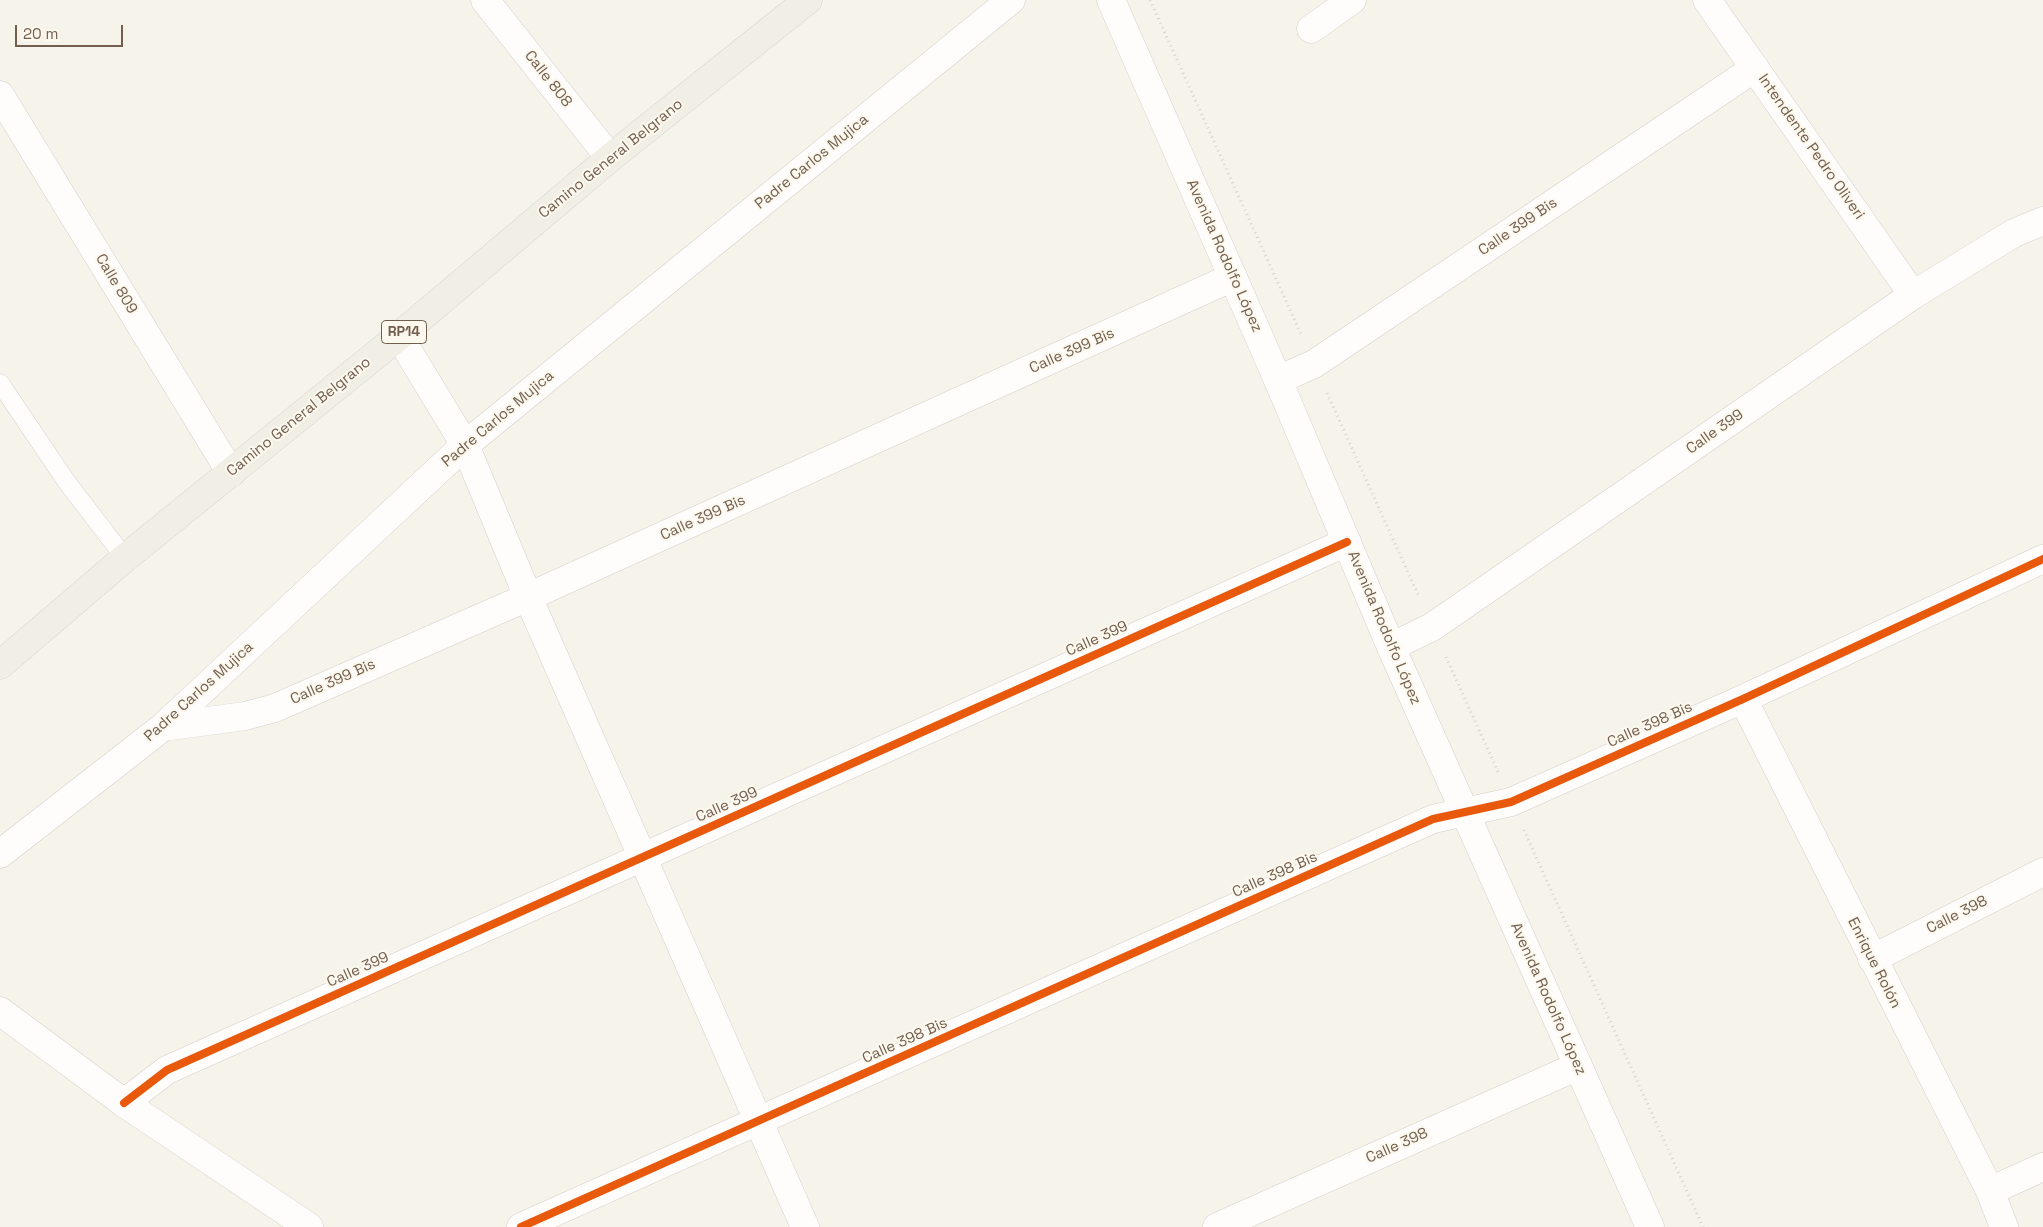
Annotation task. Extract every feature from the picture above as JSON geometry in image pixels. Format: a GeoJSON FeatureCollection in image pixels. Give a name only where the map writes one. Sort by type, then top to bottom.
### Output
{"type":"FeatureCollection","features":[{"type":"Feature","properties":{"kind":"main road","name":"Camino General Belgrano"},"geometry":{"type":"LineString","coordinates":[[0,664],[126,558],[400,336],[610,158],[808,0]]}},
{"type":"Feature","properties":{"kind":"street","name":"Calle 808"},"geometry":{"type":"LineString","coordinates":[[485,0],[610,158]]}},
{"type":"Feature","properties":{"kind":"street","name":"Padre Carlos Mujica"},"geometry":{"type":"LineString","coordinates":[[0,854],[163,727],[465,445],[1011,0]]}},
{"type":"Feature","properties":{"kind":"street","name":"Avenida Rodolfo López"},"geometry":{"type":"LineString","coordinates":[[1110,0],[1278,380],[1391,648],[1650,1227]]}},
{"type":"Feature","properties":{"kind":"street"},"geometry":{"type":"LineString","coordinates":[[1311,29],[1352,0]]}},
{"type":"Feature","properties":{"kind":"street","name":"Intendente Pedro Oliveri"},"geometry":{"type":"LineString","coordinates":[[1707,0],[1914,295]]}},
{"type":"Feature","properties":{"kind":"street","name":"Calle 399 Bis"},"geometry":{"type":"LineString","coordinates":[[1278,380],[1314,364],[1755,68]]}},
{"type":"Feature","properties":{"kind":"street","name":"Calle 809"},"geometry":{"type":"LineString","coordinates":[[0,95],[231,473]]}},
{"type":"Feature","properties":{"kind":"street","name":"Calle 399"},"geometry":{"type":"LineString","coordinates":[[1391,648],[1432,627],[1914,295],[2014,233],[2043,221]]}},
{"type":"Feature","properties":{"kind":"street","name":"Calle 399 Bis"},"geometry":{"type":"LineString","coordinates":[[163,727],[245,716],[275,708],[528,598],[1233,277]]}},
{"type":"Feature","properties":{"kind":"street"},"geometry":{"type":"LineString","coordinates":[[400,336],[465,445],[528,598],[806,1227]]}},
{"type":"Feature","properties":{"kind":"street","name":"Calle 399"},"geometry":{"type":"LineString","coordinates":[[124,1103],[168,1070],[1347,542]]}},
{"type":"Feature","properties":{"kind":"street","name":"Calle 398 Bis"},"geometry":{"type":"LineString","coordinates":[[521,1227],[1433,819],[1505,804],[1743,699],[2043,560]]}},
{"type":"Feature","properties":{"kind":"street","name":"Enrique Rolón"},"geometry":{"type":"LineString","coordinates":[[1743,699],[1990,1191],[2004,1227]]}},
{"type":"Feature","properties":{"kind":"street","name":"Calle 398"},"geometry":{"type":"LineString","coordinates":[[1872,959],[2043,872]]}},
{"type":"Feature","properties":{"kind":"street"},"geometry":{"type":"LineString","coordinates":[[0,1010],[124,1103],[309,1227]]}},
{"type":"Feature","properties":{"kind":"street","name":"Calle 398"},"geometry":{"type":"LineString","coordinates":[[1217,1227],[1578,1066]]}},
{"type":"Feature","properties":{"kind":"street"},"geometry":{"type":"LineString","coordinates":[[1990,1191],[2043,1167]]}},
{"type":"Feature","properties":{"kind":"lane"},"geometry":{"type":"LineString","coordinates":[[0,383],[66,481],[126,558]]}},
{"type":"Feature","properties":{"kind":"cycle path"},"geometry":{"type":"LineString","coordinates":[[124,1103],[167,1070],[1347,542]]}},
{"type":"Feature","properties":{"kind":"cycle path"},"geometry":{"type":"LineString","coordinates":[[521,1227],[1433,819],[1511,802],[1743,699],[2043,559]]}}]}
